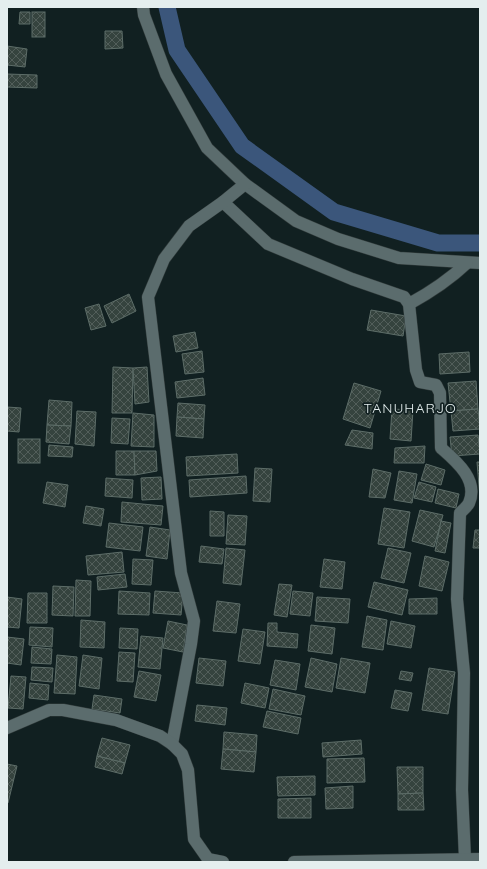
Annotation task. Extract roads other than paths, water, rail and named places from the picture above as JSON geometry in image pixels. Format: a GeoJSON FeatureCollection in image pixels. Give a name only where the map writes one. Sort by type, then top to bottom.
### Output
{"type":"FeatureCollection","features":[{"type":"Feature","properties":{"kind":"street"},"geometry":{"type":"LineString","coordinates":[[143,7],[144,15],[166,74],[207,148],[244,184],[296,221],[338,239],[400,258],[480,263]]}},
{"type":"Feature","properties":{"kind":"street"},"geometry":{"type":"LineString","coordinates":[[172,744],[191,644],[194,620],[181,573],[148,297],[164,259],[189,226],[223,202],[244,184]]}},
{"type":"Feature","properties":{"kind":"street"},"geometry":{"type":"LineString","coordinates":[[223,202],[268,244],[352,279],[404,297],[410,304],[416,370],[420,382],[436,385],[440,393],[441,448],[456,461],[465,472],[471,484],[471,493],[468,504],[460,513],[457,599],[464,673],[462,790],[465,859]]}},
{"type":"Feature","properties":{"kind":"street"},"geometry":{"type":"LineString","coordinates":[[410,304],[433,291],[452,277],[467,263]]}},
{"type":"Feature","properties":{"kind":"street"},"geometry":{"type":"LineString","coordinates":[[7,728],[49,710],[63,710],[116,720],[160,736],[172,744],[182,754],[188,770],[194,839],[204,861],[223,862]]}},
{"type":"Feature","properties":{"kind":"street"},"geometry":{"type":"LineString","coordinates":[[294,862],[480,859]]}},
{"type":"Feature","properties":{"kind":"waterway"},"geometry":{"type":"LineString","coordinates":[[167,7],[177,50],[242,146],[334,212],[438,243],[480,243]]}},
{"type":"Feature","properties":{"kind":"district","name":"TANUHARJO"},"geometry":{"type":"Point","coordinates":[410,408]}}]}
